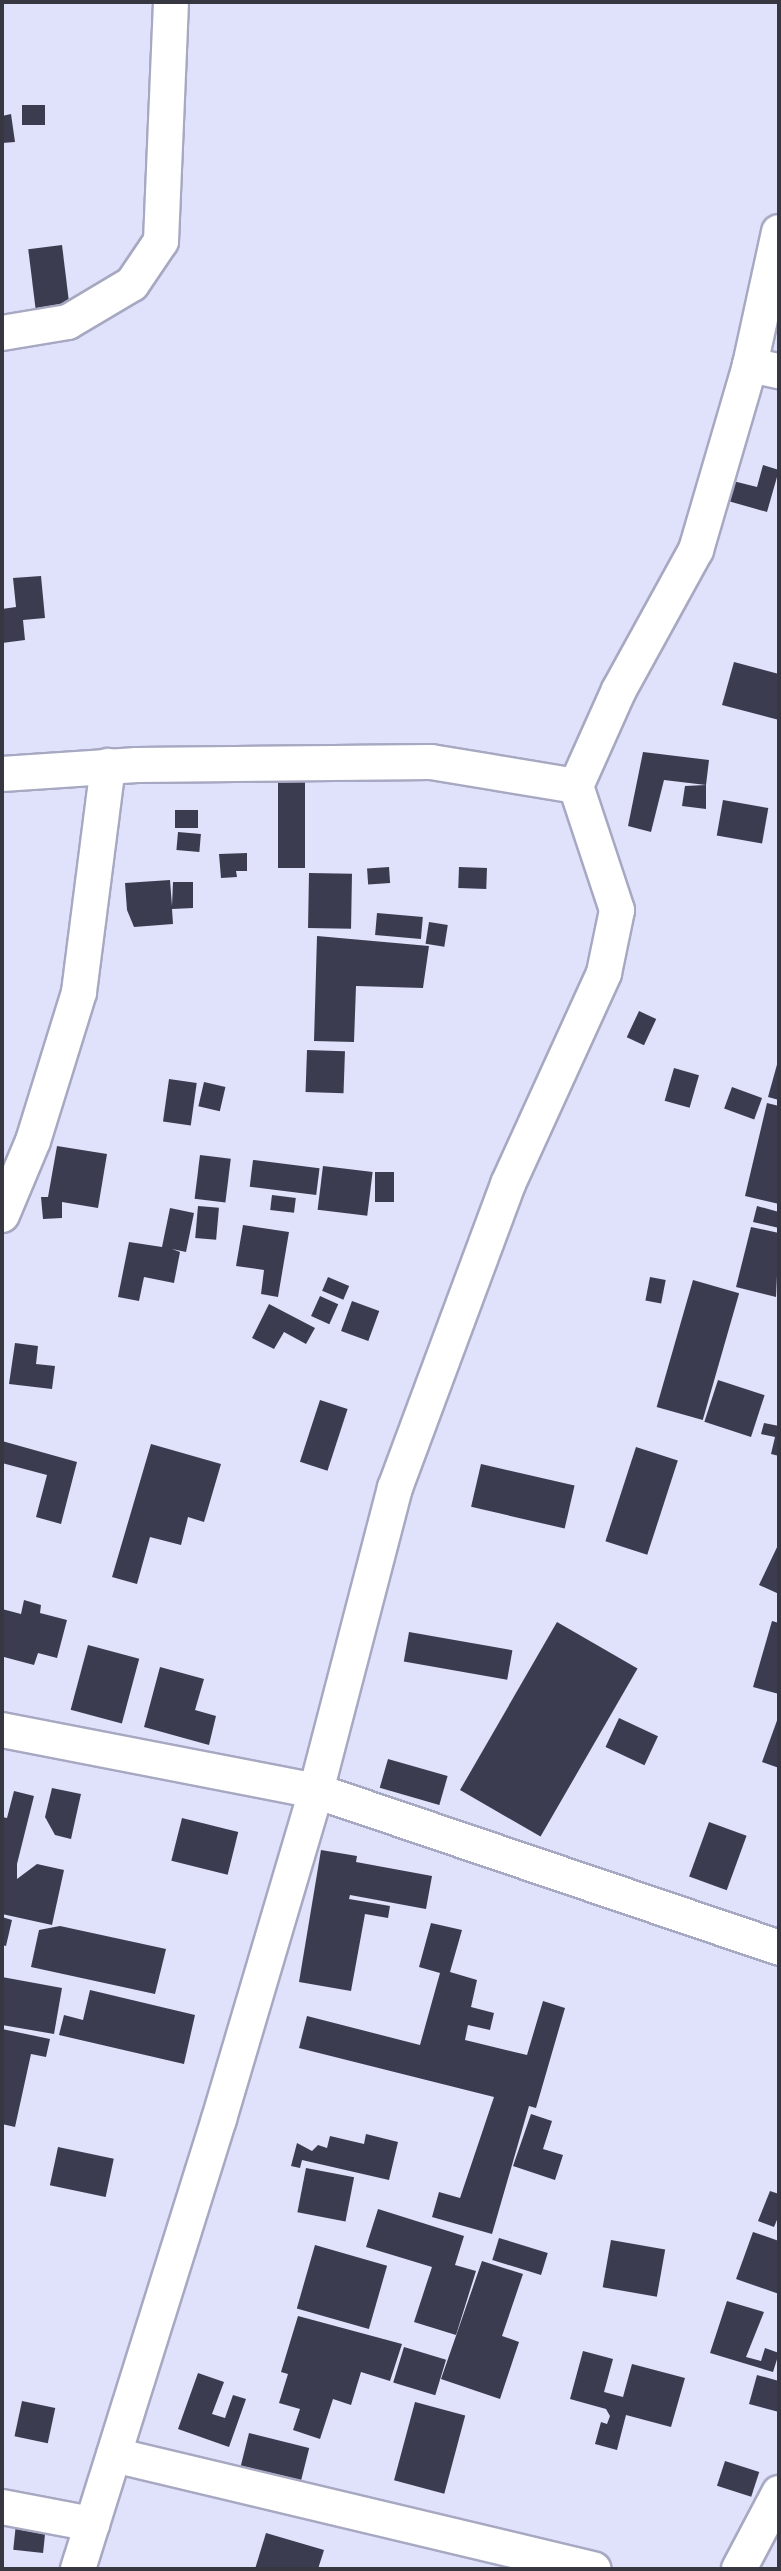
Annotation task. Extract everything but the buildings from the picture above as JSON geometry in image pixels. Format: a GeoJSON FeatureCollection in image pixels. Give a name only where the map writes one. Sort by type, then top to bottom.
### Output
{"type":"FeatureCollection","features":[{"type":"Feature","properties":{"kind":"street"},"geometry":{"type":"LineString","coordinates":[[2,333],[68,322],[132,284],[161,241],[171,2]]}},
{"type":"Feature","properties":{"kind":"street"},"geometry":{"type":"LineString","coordinates":[[78,2569],[316,1791],[395,1488],[508,1184],[604,973],[617,910],[576,786],[619,690],[696,550],[765,368],[779,232]]}},
{"type":"Feature","properties":{"kind":"street"},"geometry":{"type":"LineString","coordinates":[[2,774],[108,766],[431,762],[576,786]]}},
{"type":"Feature","properties":{"kind":"street"},"geometry":{"type":"LineString","coordinates":[[2,1215],[33,1141],[79,992],[108,766]]}},
{"type":"Feature","properties":{"kind":"street"},"geometry":{"type":"LineString","coordinates":[[2,1730],[316,1791],[779,1948]]}},
{"type":"Feature","properties":{"kind":"street"},"geometry":{"type":"LineString","coordinates":[[114,2455],[594,2569]]}},
{"type":"Feature","properties":{"kind":"street"},"geometry":{"type":"LineString","coordinates":[[739,2569],[779,2493]]}},
{"type":"Feature","properties":{"kind":"street"},"geometry":{"type":"LineString","coordinates":[[2,2507],[92,2524]]}}]}
